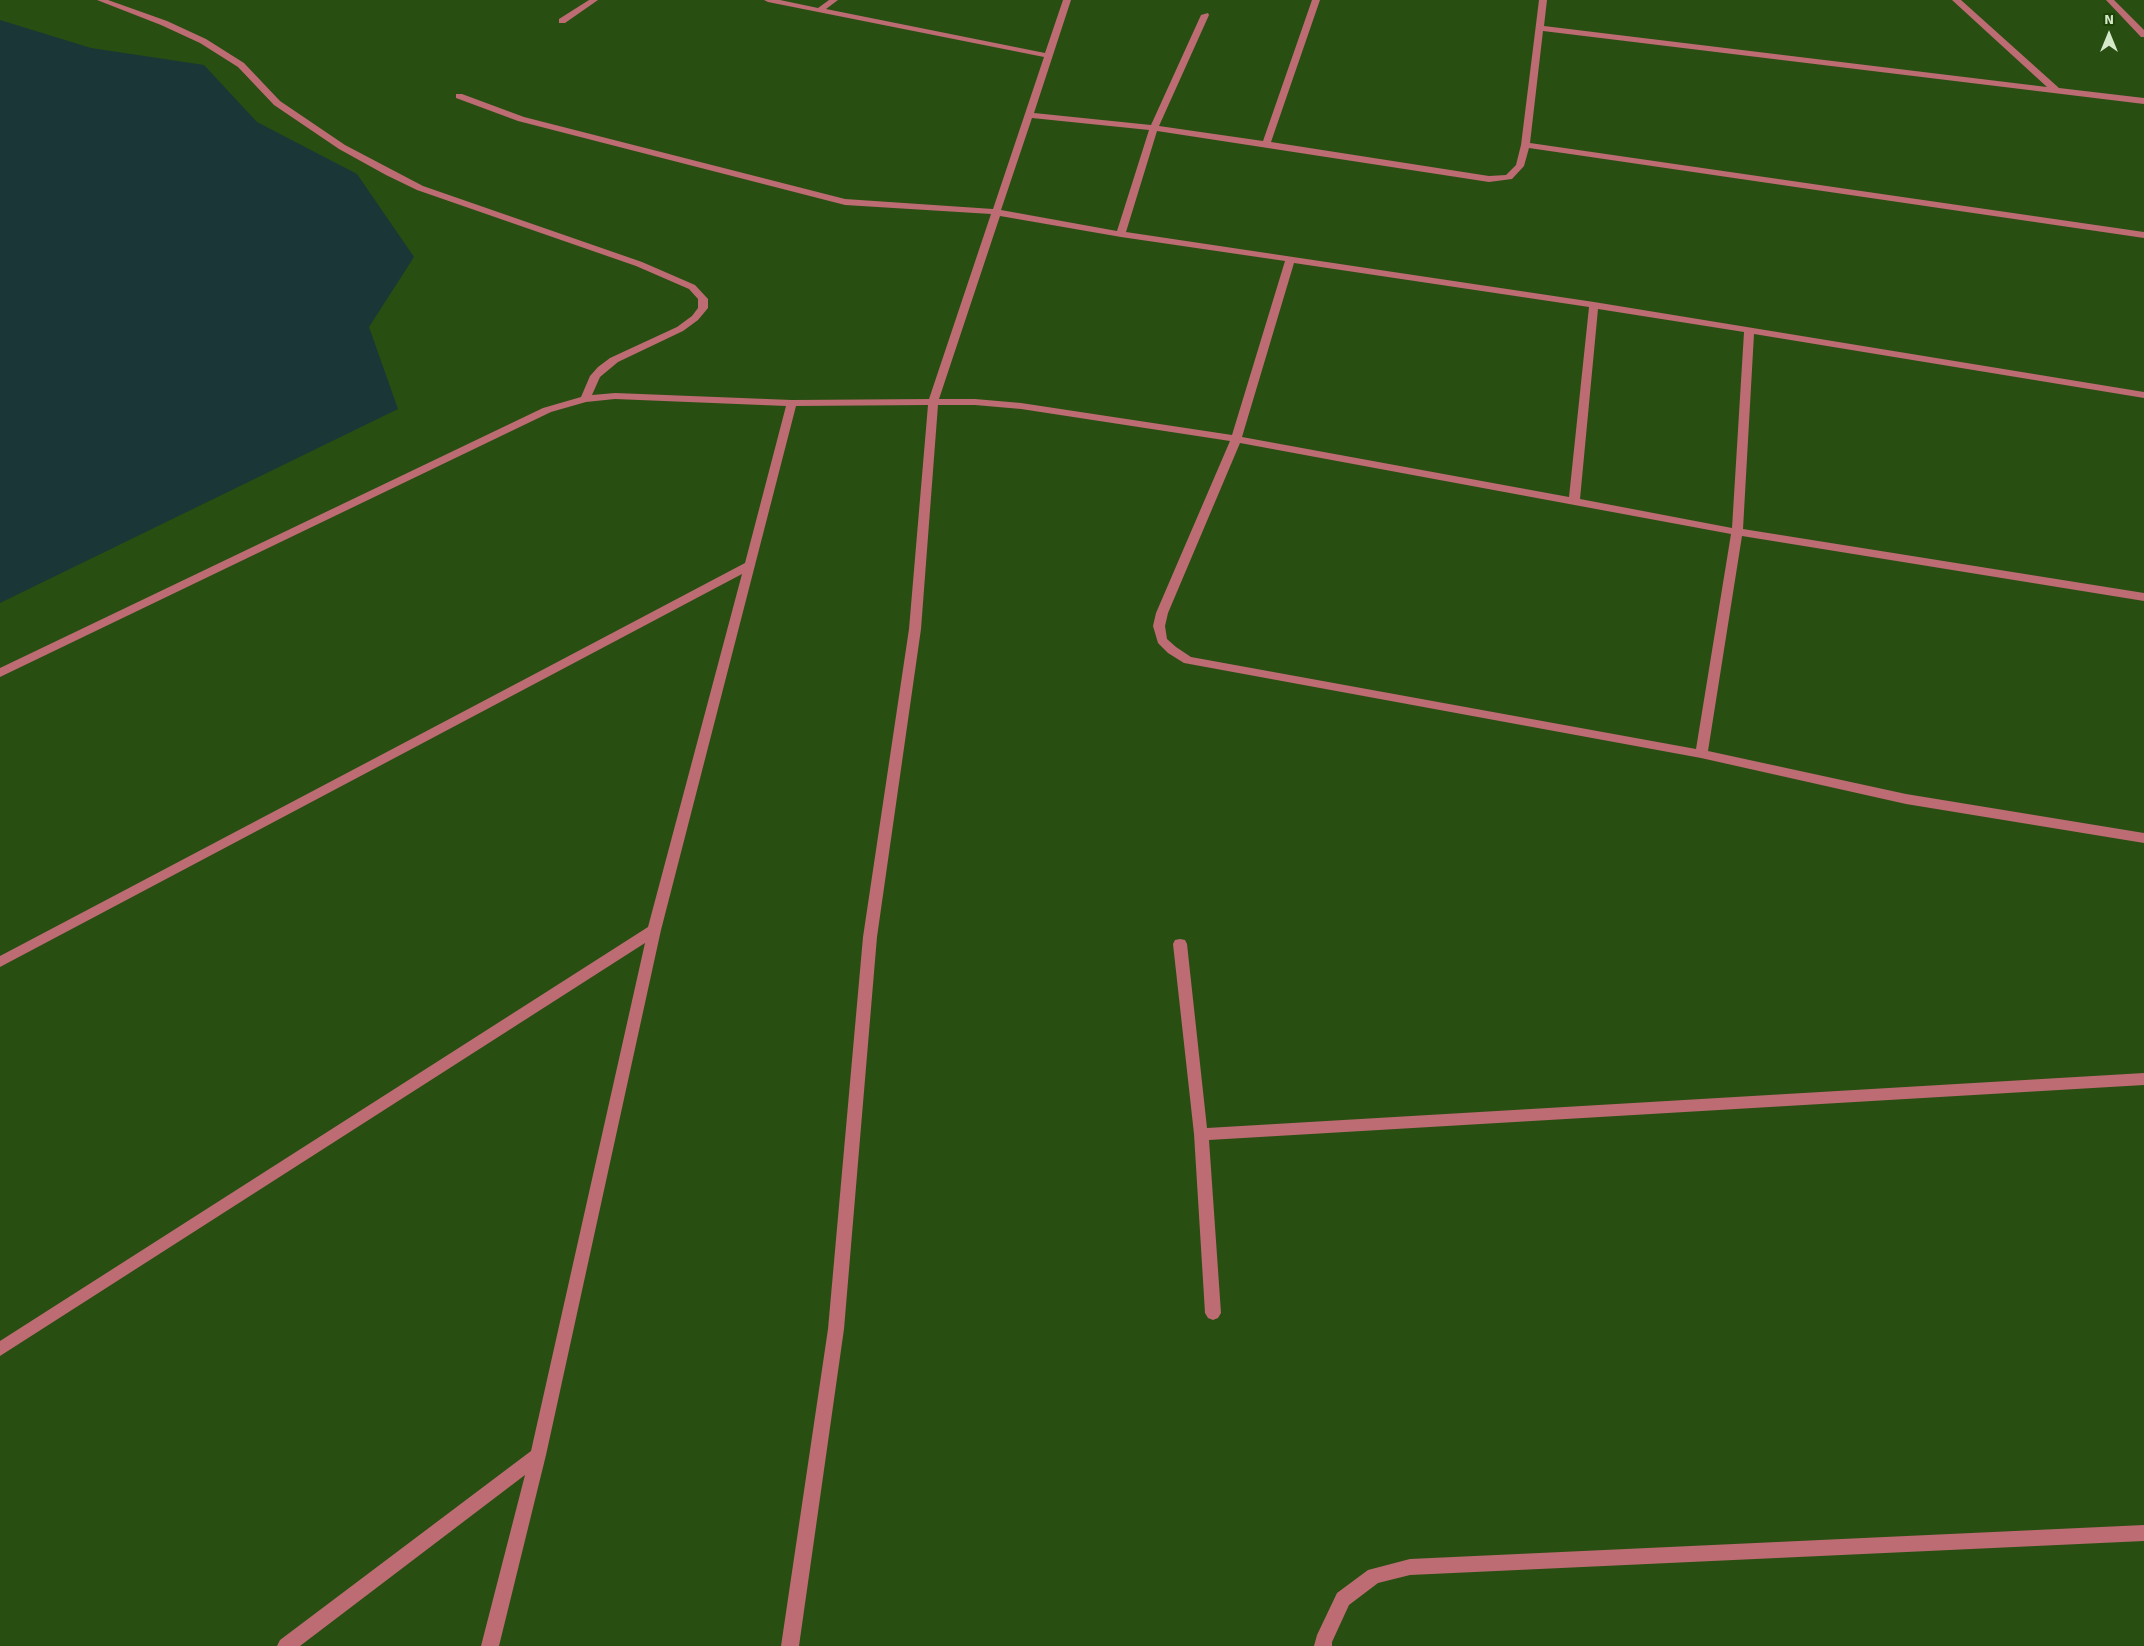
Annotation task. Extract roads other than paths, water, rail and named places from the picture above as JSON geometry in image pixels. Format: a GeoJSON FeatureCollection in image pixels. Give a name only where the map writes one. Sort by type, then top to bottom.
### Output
{"type":"FeatureCollection","features":[{"type":"Feature","properties":{"kind":"street"},"geometry":{"type":"LineString","coordinates":[[101,0],[164,23],[203,41],[241,65],[277,103],[342,147],[397,177],[420,188],[639,264],[692,287],[703,299],[703,308],[695,318],[680,328],[614,360],[595,376],[585,399]]}},
{"type":"Feature","properties":{"kind":"street"},"geometry":{"type":"LineString","coordinates":[[562,21],[594,0]]}},
{"type":"Feature","properties":{"kind":"street"},"geometry":{"type":"LineString","coordinates":[[768,0],[1048,56]]}},
{"type":"Feature","properties":{"kind":"street"},"geometry":{"type":"LineString","coordinates":[[820,10],[834,0]]}},
{"type":"Feature","properties":{"kind":"street"},"geometry":{"type":"LineString","coordinates":[[790,1646],[836,1329],[870,937],[915,629],[933,401],[1068,0]]}},
{"type":"Feature","properties":{"kind":"street"},"geometry":{"type":"LineString","coordinates":[[1266,144],[1316,0]]}},
{"type":"Feature","properties":{"kind":"street"},"geometry":{"type":"LineString","coordinates":[[1029,115],[1154,128],[1461,176],[1489,179],[1509,177],[1520,166],[1525,145],[1543,0]]}},
{"type":"Feature","properties":{"kind":"street"},"geometry":{"type":"LineString","coordinates":[[1956,0],[2057,91]]}},
{"type":"Feature","properties":{"kind":"street"},"geometry":{"type":"LineString","coordinates":[[2110,0],[2144,35]]}},
{"type":"Feature","properties":{"kind":"street"},"geometry":{"type":"LineString","coordinates":[[1121,234],[1154,128],[1205,15]]}},
{"type":"Feature","properties":{"kind":"street"},"geometry":{"type":"LineString","coordinates":[[1539,28],[2144,101]]}},
{"type":"Feature","properties":{"kind":"street"},"geometry":{"type":"LineString","coordinates":[[459,96],[521,119],[845,202],[996,212],[1121,234],[1594,305],[2144,396]]}},
{"type":"Feature","properties":{"kind":"street"},"geometry":{"type":"LineString","coordinates":[[1525,145],[2144,235]]}},
{"type":"Feature","properties":{"kind":"street"},"geometry":{"type":"LineString","coordinates":[[1290,259],[1236,439],[1162,613],[1159,626],[1162,640],[1172,650],[1188,660],[1701,754],[1906,799],[2144,838]]}},
{"type":"Feature","properties":{"kind":"street"},"geometry":{"type":"LineString","coordinates":[[1574,502],[1594,305]]}},
{"type":"Feature","properties":{"kind":"street"},"geometry":{"type":"LineString","coordinates":[[1701,754],[1736,532],[1749,332]]}},
{"type":"Feature","properties":{"kind":"street"},"geometry":{"type":"LineString","coordinates":[[0,673],[547,410],[585,399],[615,396],[792,403],[933,401],[1021,406],[1236,439],[1736,532],[2144,597]]}},
{"type":"Feature","properties":{"kind":"street"},"geometry":{"type":"LineString","coordinates":[[490,1646],[538,1455],[654,930],[792,403]]}},
{"type":"Feature","properties":{"kind":"street"},"geometry":{"type":"LineString","coordinates":[[0,962],[751,564]]}},
{"type":"Feature","properties":{"kind":"street"},"geometry":{"type":"LineString","coordinates":[[0,1349],[654,930]]}},
{"type":"Feature","properties":{"kind":"street"},"geometry":{"type":"LineString","coordinates":[[1180,944],[1201,1134],[1213,1313]]}},
{"type":"Feature","properties":{"kind":"street"},"geometry":{"type":"LineString","coordinates":[[1201,1134],[2144,1079]]}},
{"type":"Feature","properties":{"kind":"street"},"geometry":{"type":"LineString","coordinates":[[286,1646],[538,1455]]}},
{"type":"Feature","properties":{"kind":"street"},"geometry":{"type":"LineString","coordinates":[[1323,1646],[1323,1641],[1343,1599],[1374,1576],[1410,1567],[2144,1533]]}},
{"type":"Feature","properties":{"kind":"water"},"geometry":{"type":"Polygon","coordinates":[[[0,20],[91,48],[204,65],[257,122],[357,174],[414,257],[369,327],[398,409],[0,603],[0,20]]]}}]}
